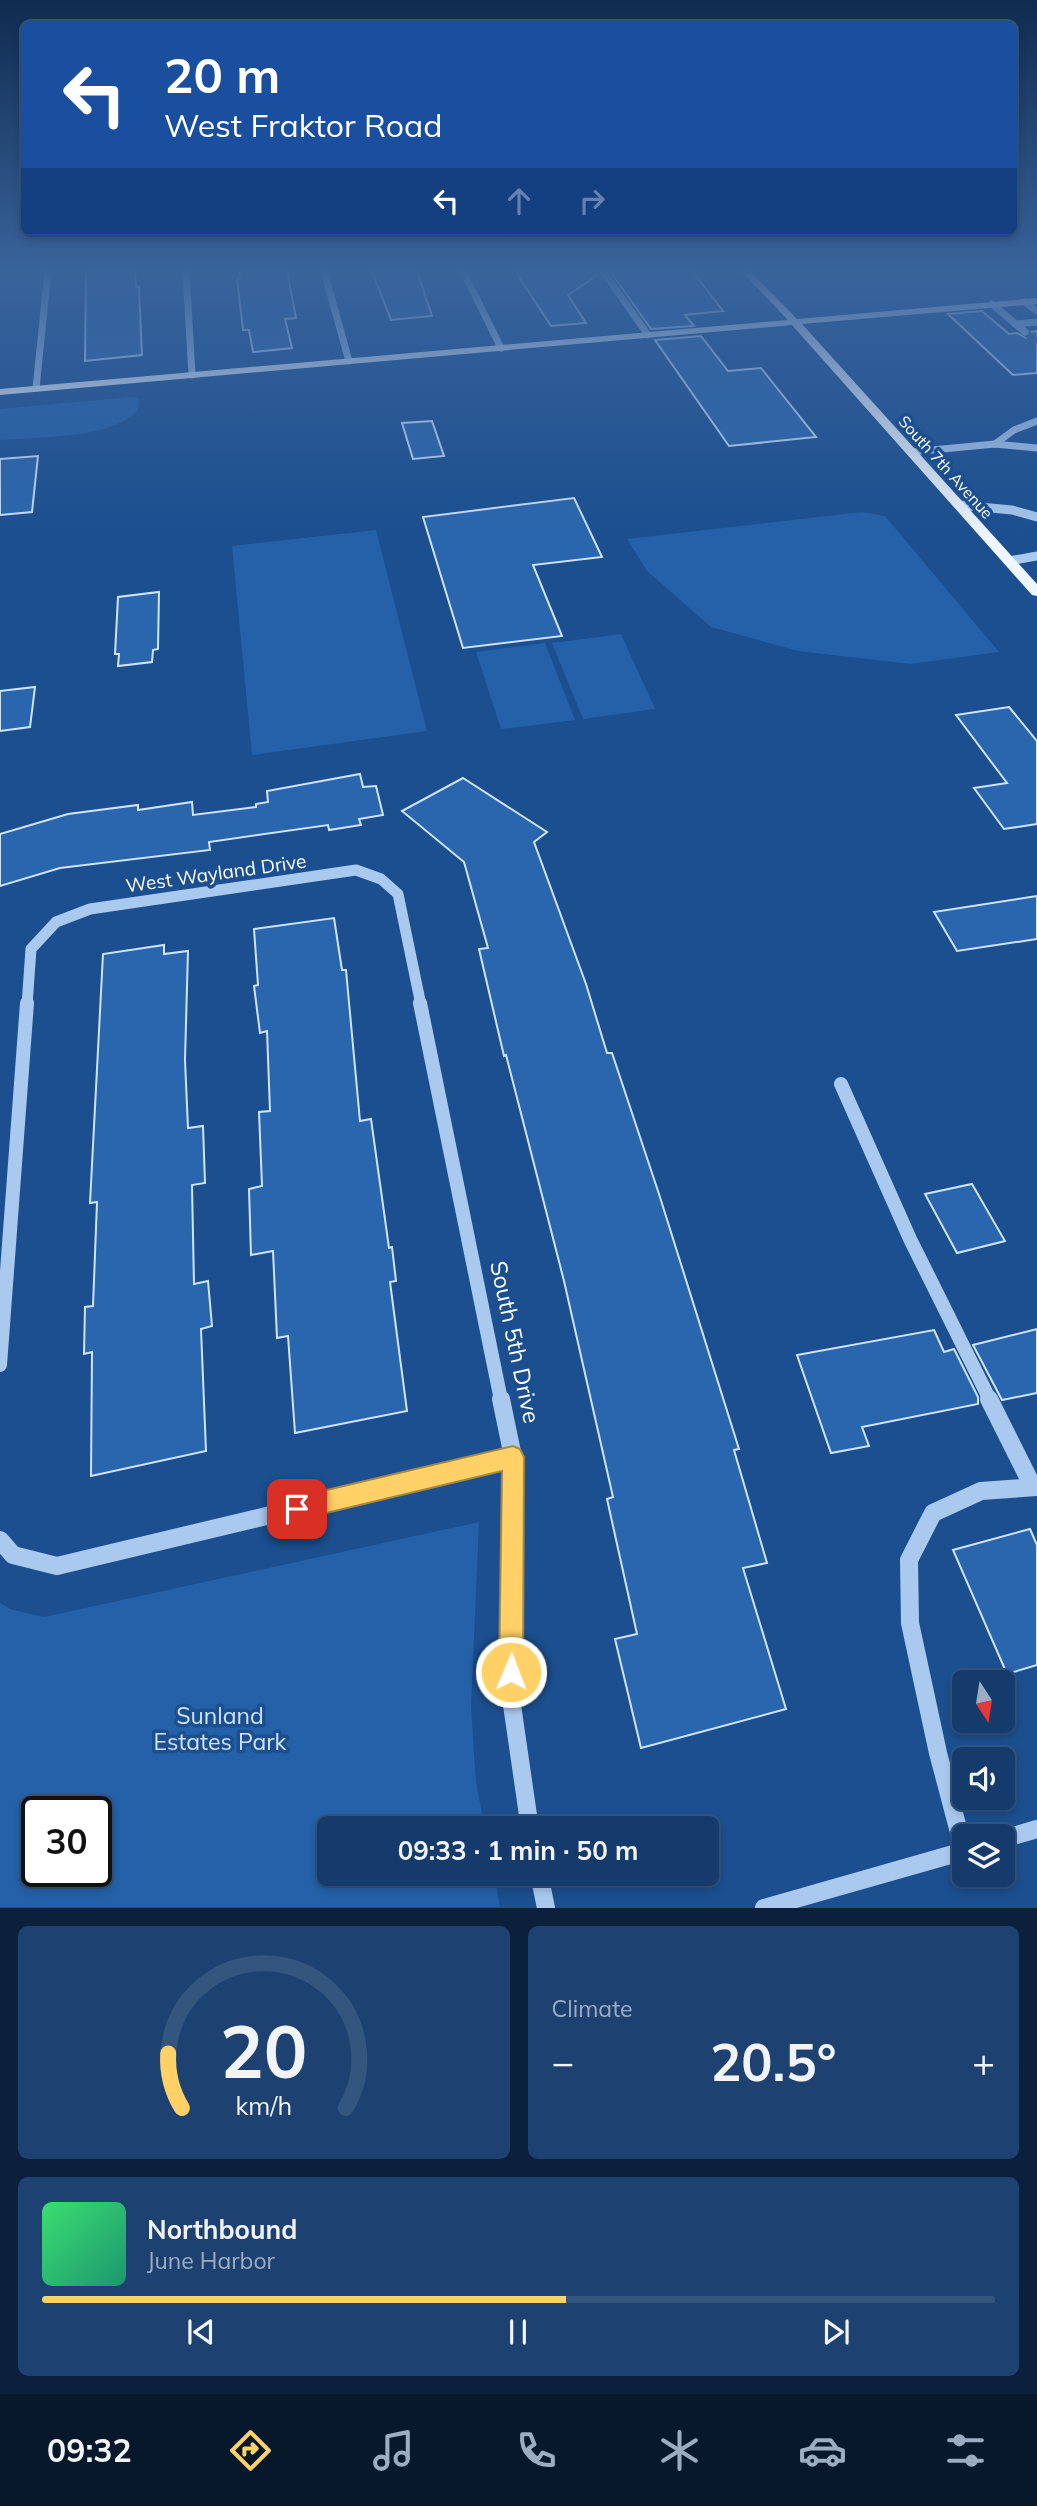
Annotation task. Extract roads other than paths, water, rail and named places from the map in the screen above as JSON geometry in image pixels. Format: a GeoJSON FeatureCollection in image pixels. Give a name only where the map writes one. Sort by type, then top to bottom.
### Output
{"type":"FeatureCollection","features":[{"type":"Feature","properties":{"kind":"main road"},"geometry":{"type":"LineString","coordinates":[[0,392],[360,360]]}},
{"type":"Feature","properties":{"kind":"main road","name":"South 7th Avenue"},"geometry":{"type":"LineString","coordinates":[[828,360],[1037,592]]}},
{"type":"Feature","properties":{"kind":"street"},"geometry":{"type":"LineString","coordinates":[[36,388],[39,360]]}},
{"type":"Feature","properties":{"kind":"street"},"geometry":{"type":"LineString","coordinates":[[191,360],[192,375]]}},
{"type":"Feature","properties":{"kind":"street"},"geometry":{"type":"LineString","coordinates":[[995,444],[1014,430],[1037,421]]}},
{"type":"Feature","properties":{"kind":"street"},"geometry":{"type":"LineString","coordinates":[[911,452],[995,444],[1037,448]]}},
{"type":"Feature","properties":{"kind":"street"},"geometry":{"type":"LineString","coordinates":[[959,505],[1012,510],[1037,517]]}},
{"type":"Feature","properties":{"kind":"street"},"geometry":{"type":"LineString","coordinates":[[1009,561],[1037,556]]}},
{"type":"Feature","properties":{"kind":"street","name":"West Wayland Drive"},"geometry":{"type":"LineString","coordinates":[[0,1366],[31,949],[56,922],[90,909],[356,870],[381,879]]}},
{"type":"Feature","properties":{"kind":"street","name":"South 5th Drive"},"geometry":{"type":"LineString","coordinates":[[381,879],[398,894],[513,1457],[510,1698],[528,1816]]}},
{"type":"Feature","properties":{"kind":"street"},"geometry":{"type":"LineString","coordinates":[[841,1084],[910,1239],[1035,1486],[981,1491],[933,1513],[909,1560],[910,1623],[938,1753],[957,1824]]}},
{"type":"Feature","properties":{"kind":"street"},"geometry":{"type":"LineString","coordinates":[[0,1540],[13,1555],[57,1566],[513,1457]]}},
{"type":"Feature","properties":{"kind":"street"},"geometry":{"type":"LineString","coordinates":[[1015,1835],[1037,1829]]}},
{"type":"Feature","properties":{"kind":"street"},"geometry":{"type":"LineString","coordinates":[[764,1908],[952,1854]]}},
{"type":"Feature","properties":{"kind":"street"},"geometry":{"type":"LineString","coordinates":[[541,1886],[546,1908]]}},
{"type":"Feature","properties":{"kind":"park label","name":"Sunland Estates Park"},"geometry":{"type":"Point","coordinates":[220,1729]}}]}
